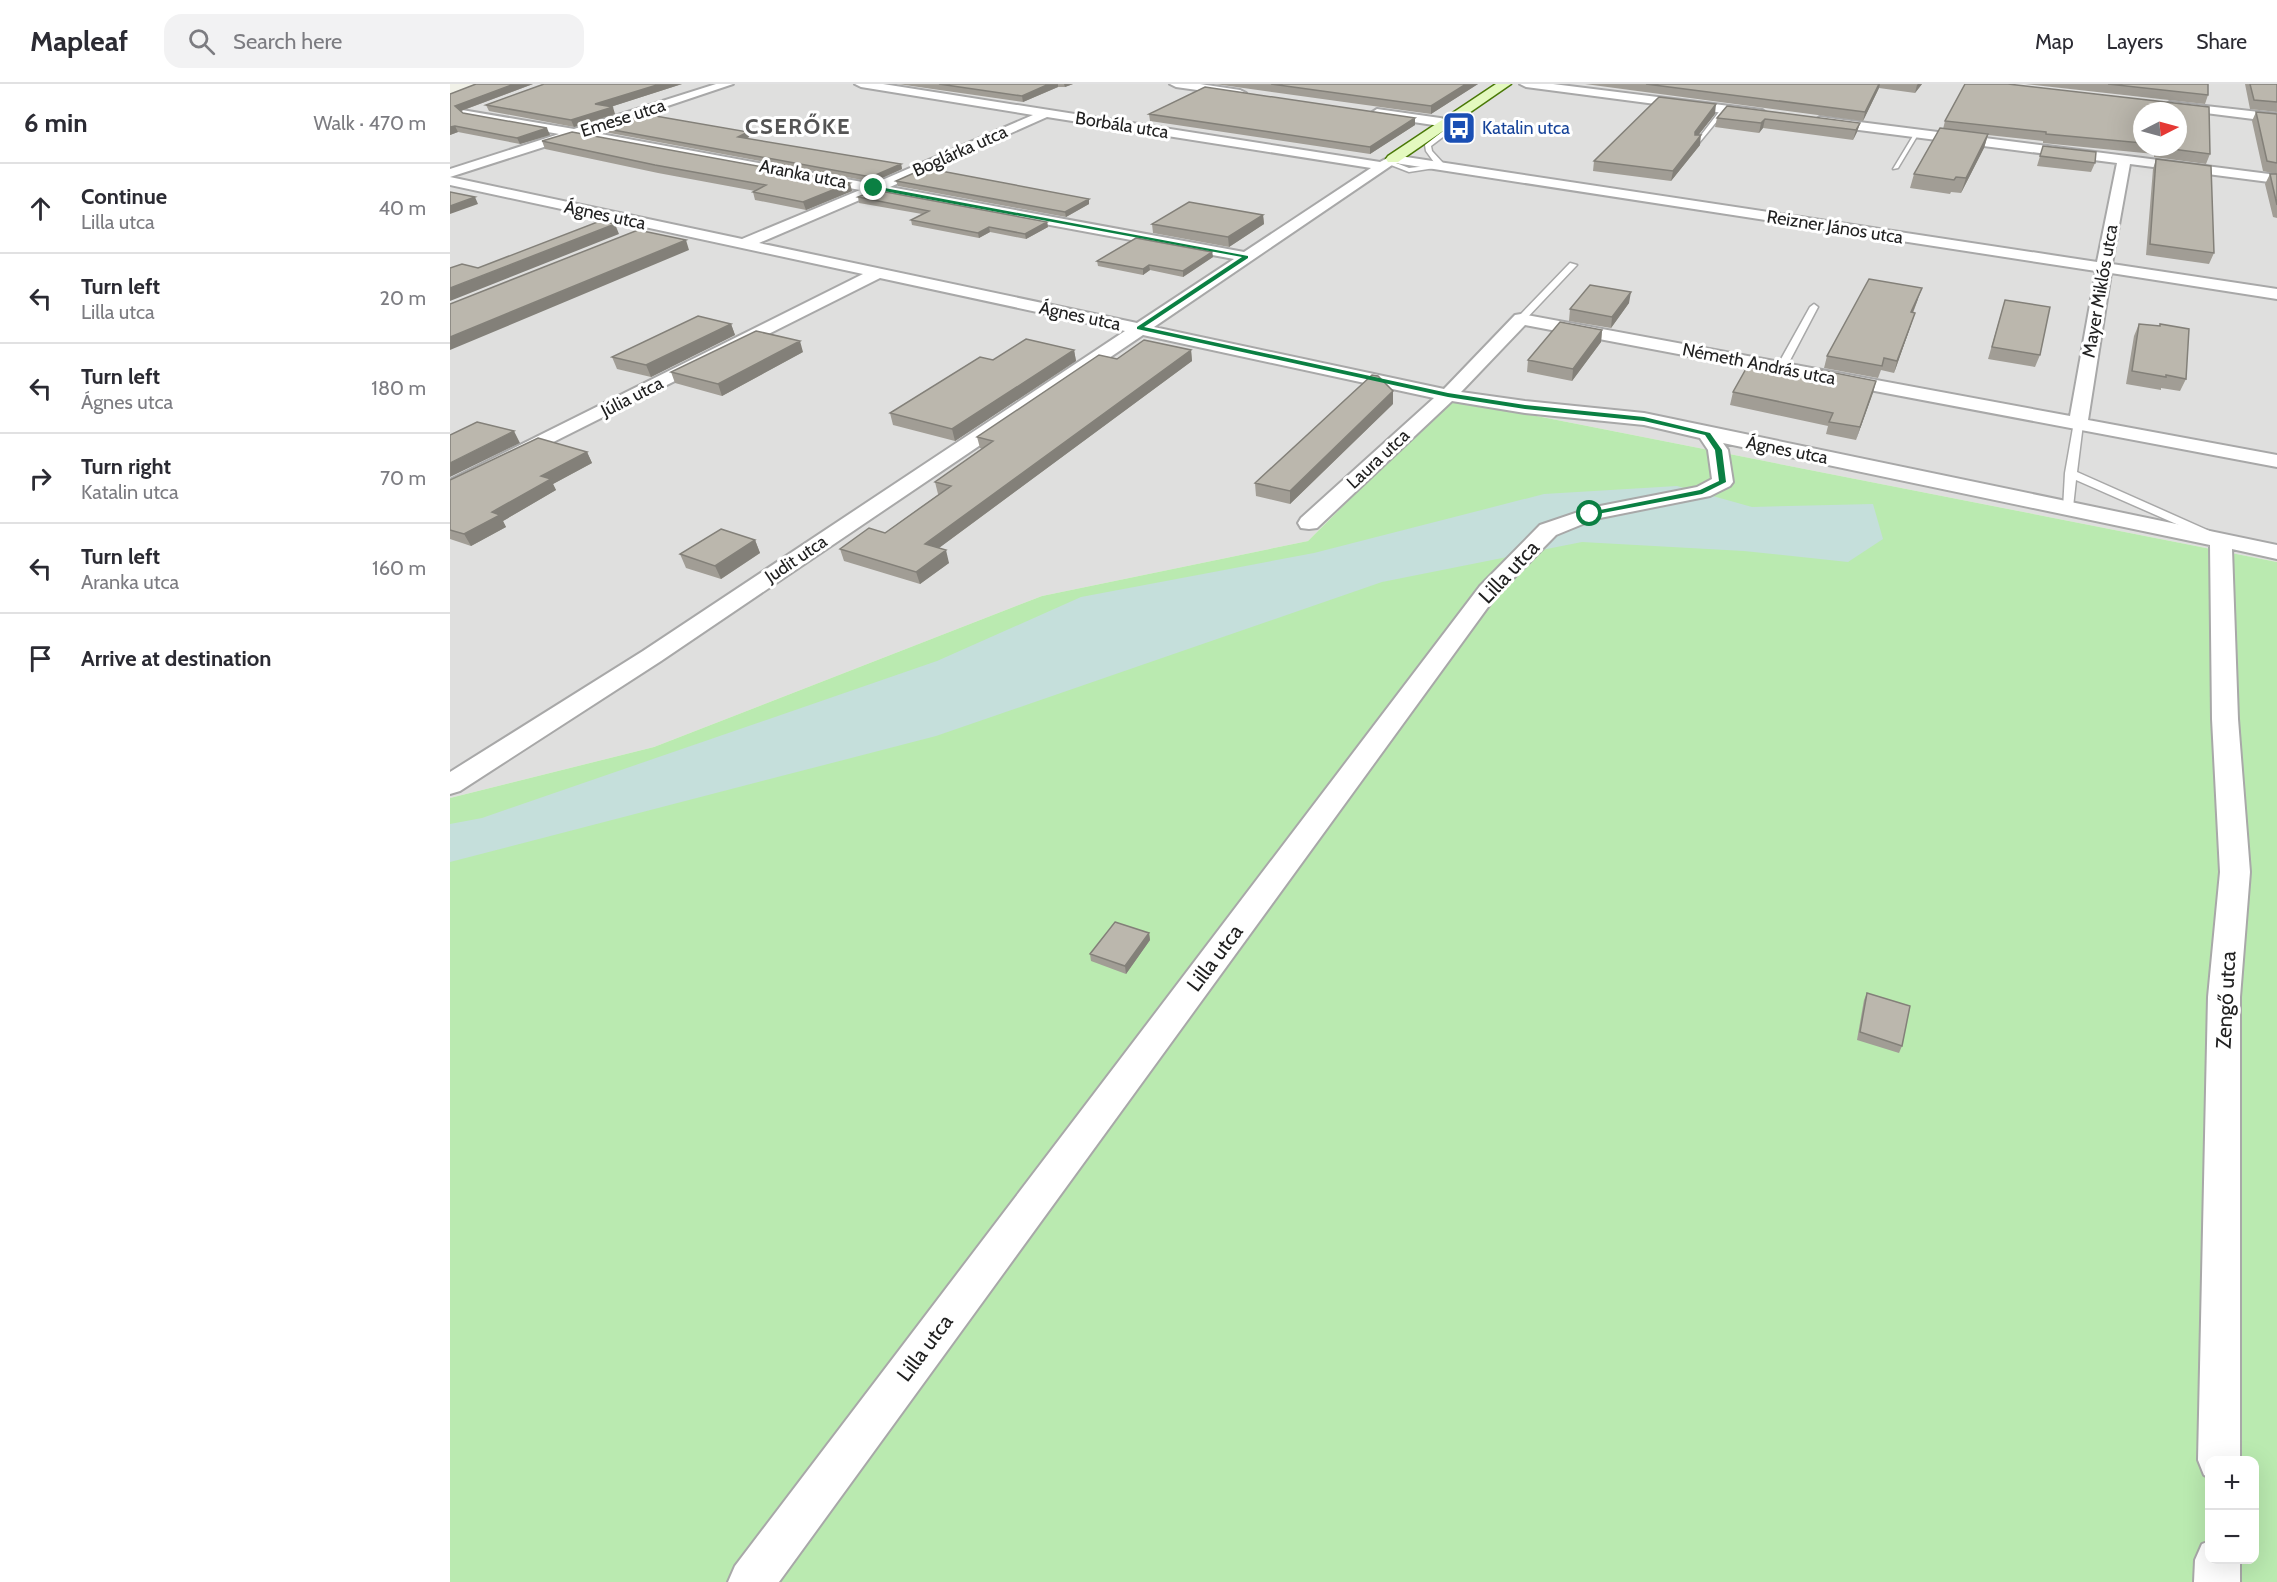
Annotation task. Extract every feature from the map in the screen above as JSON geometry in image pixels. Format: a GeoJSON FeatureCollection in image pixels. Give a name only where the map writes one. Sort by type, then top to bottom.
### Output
{"type":"FeatureCollection","features":[{"type":"Feature","properties":{"kind":"street","name":"Emese utca"},"geometry":{"type":"LineString","coordinates":[[450,173],[727,84]]}},
{"type":"Feature","properties":{"kind":"street","name":"Borbála utca"},"geometry":{"type":"LineString","coordinates":[[861,84],[1388,163]]}},
{"type":"Feature","properties":{"kind":"street"},"geometry":{"type":"LineString","coordinates":[[1176,84],[1256,96]]}},
{"type":"Feature","properties":{"kind":"street"},"geometry":{"type":"LineString","coordinates":[[1139,328],[1505,84]]}},
{"type":"Feature","properties":{"kind":"street"},"geometry":{"type":"LineString","coordinates":[[1526,84],[1780,116]]}},
{"type":"Feature","properties":{"kind":"street","name":"Aranka utca"},"geometry":{"type":"LineString","coordinates":[[487,106],[462,115],[576,133],[1246,257]]}},
{"type":"Feature","properties":{"kind":"street"},"geometry":{"type":"LineString","coordinates":[[2187,108],[2277,118]]}},
{"type":"Feature","properties":{"kind":"street"},"geometry":{"type":"LineString","coordinates":[[1359,110],[1452,120]]}},
{"type":"Feature","properties":{"kind":"street","name":"Boglárka utca"},"geometry":{"type":"LineString","coordinates":[[743,244],[1046,113]]}},
{"type":"Feature","properties":{"kind":"street"},"geometry":{"type":"LineString","coordinates":[[1803,119],[2277,179]]}},
{"type":"Feature","properties":{"kind":"street","name":"Mayer Miklós utca"},"geometry":{"type":"LineString","coordinates":[[2078,424],[2124,159]]}},
{"type":"Feature","properties":{"kind":"street","name":"Reizner János utca"},"geometry":{"type":"LineString","coordinates":[[1388,163],[1439,166],[2277,294]]}},
{"type":"Feature","properties":{"kind":"street","name":"Ágnes utca"},"geometry":{"type":"LineString","coordinates":[[450,181],[1448,395],[1525,407],[1644,419],[2277,552]]}},
{"type":"Feature","properties":{"kind":"street"},"geometry":{"type":"LineString","coordinates":[[450,190],[466,185]]}},
{"type":"Feature","properties":{"kind":"street"},"geometry":{"type":"LineString","coordinates":[[635,235],[657,226]]}},
{"type":"Feature","properties":{"kind":"street","name":"Júlia utca"},"geometry":{"type":"LineString","coordinates":[[450,488],[878,273]]}},
{"type":"Feature","properties":{"kind":"street"},"geometry":{"type":"LineString","coordinates":[[1448,395],[1521,319]]}},
{"type":"Feature","properties":{"kind":"street","name":"Németh András utca"},"geometry":{"type":"LineString","coordinates":[[1521,319],[2277,461]]}},
{"type":"Feature","properties":{"kind":"street","name":"Judit utca"},"geometry":{"type":"LineString","coordinates":[[450,785],[652,656],[1139,328]]}},
{"type":"Feature","properties":{"kind":"street","name":"Laura utca"},"geometry":{"type":"LineString","coordinates":[[1309,524],[1448,395]]}},
{"type":"Feature","properties":{"kind":"street","name":"Lilla utca"},"geometry":{"type":"LineString","coordinates":[[751,1582],[1488,591],[1548,530],[1590,514],[1702,492],[1723,482],[1718,450],[1707,434]]}},
{"type":"Feature","properties":{"kind":"street","name":"Zengő utca"},"geometry":{"type":"LineString","coordinates":[[2219,1456],[2224,997],[2235,872],[2225,719],[2221,540]]}},
{"type":"Feature","properties":{"kind":"street"},"geometry":{"type":"LineString","coordinates":[[2217,1582],[2218,1564]]}},
{"type":"Feature","properties":{"kind":"lane"},"geometry":{"type":"LineString","coordinates":[[1696,142],[1724,109]]}},
{"type":"Feature","properties":{"kind":"lane"},"geometry":{"type":"LineString","coordinates":[[1439,166],[1440,163],[1429,151],[1428,145],[1454,126],[1452,120]]}},
{"type":"Feature","properties":{"kind":"lane"},"geometry":{"type":"LineString","coordinates":[[1895,168],[1916,133]]}},
{"type":"Feature","properties":{"kind":"lane"},"geometry":{"type":"LineString","coordinates":[[1521,319],[1573,265]]}},
{"type":"Feature","properties":{"kind":"lane"},"geometry":{"type":"LineString","coordinates":[[1781,368],[1815,307]]}},
{"type":"Feature","properties":{"kind":"lane"},"geometry":{"type":"LineString","coordinates":[[2067,507],[2078,424]]}},
{"type":"Feature","properties":{"kind":"lane"},"geometry":{"type":"LineString","coordinates":[[2070,473],[2221,540]]}},
{"type":"Feature","properties":{"kind":"shaded area"},"geometry":{"type":"Polygon","coordinates":[[[483,84],[2277,84],[2277,562],[1450,399],[1308,541],[1042,596],[654,747],[450,798],[450,96],[483,84]]]}},
{"type":"Feature","properties":{"kind":"shaded area"},"geometry":{"type":"Polygon","coordinates":[[[1677,486],[1752,507],[1873,504],[1883,539],[1848,562],[1744,551],[1582,542],[1382,582],[936,736],[450,862],[450,824],[482,818],[937,661],[1081,597],[1314,553],[1544,494],[1677,486]]]}},
{"type":"Feature","properties":{"kind":"green space"},"geometry":{"type":"Polygon","coordinates":[[[1450,399],[2277,562],[2277,1582],[450,1582],[450,798],[654,747],[1042,596],[1308,541],[1450,399]]]}},
{"type":"Feature","properties":{"kind":"building"},"geometry":{"type":"Polygon","coordinates":[[[476,84],[514,84],[455,106],[463,113],[547,128],[517,138],[450,127],[450,94],[476,84]]]}},
{"type":"Feature","properties":{"kind":"building"},"geometry":{"type":"Polygon","coordinates":[[[544,84],[660,84],[595,104],[613,107],[571,120],[486,105],[544,84]]]}},
{"type":"Feature","properties":{"kind":"building"},"geometry":{"type":"Polygon","coordinates":[[[939,84],[1049,84],[1022,96],[939,84]]]}},
{"type":"Feature","properties":{"kind":"building"},"geometry":{"type":"Polygon","coordinates":[[[1271,84],[1466,84],[1431,106],[1271,84]]]}},
{"type":"Feature","properties":{"kind":"building"},"geometry":{"type":"Polygon","coordinates":[[[1646,84],[1879,84],[1865,112],[1646,84]]]}},
{"type":"Feature","properties":{"kind":"building"},"geometry":{"type":"Polygon","coordinates":[[[1965,84],[2008,84],[2165,102],[2133,102],[2133,142],[1945,121],[1965,84]]]}},
{"type":"Feature","properties":{"kind":"building"},"geometry":{"type":"Polygon","coordinates":[[[2108,84],[2208,84],[2208,95],[2108,84]]]}},
{"type":"Feature","properties":{"kind":"building"},"geometry":{"type":"Polygon","coordinates":[[[2250,84],[2277,84],[2277,102],[2254,100],[2250,84]]]}},
{"type":"Feature","properties":{"kind":"building"},"geometry":{"type":"Polygon","coordinates":[[[1205,87],[1415,118],[1370,147],[1149,114],[1205,87]]]}},
{"type":"Feature","properties":{"kind":"building"},"geometry":{"type":"Polygon","coordinates":[[[1659,97],[1716,104],[1695,132],[1695,135],[1701,135],[1673,171],[1594,161],[1659,97]]]}},
{"type":"Feature","properties":{"kind":"building"},"geometry":{"type":"Polygon","coordinates":[[[2187,104],[2209,107],[2210,154],[2187,151],[2187,104]]]}},
{"type":"Feature","properties":{"kind":"building"},"geometry":{"type":"Polygon","coordinates":[[[1727,106],[1860,123],[1856,130],[1765,119],[1761,123],[1717,118],[1727,106]]]}},
{"type":"Feature","properties":{"kind":"building"},"geometry":{"type":"Polygon","coordinates":[[[2256,112],[2277,114],[2277,163],[2267,161],[2256,112]]]}},
{"type":"Feature","properties":{"kind":"building"},"geometry":{"type":"Polygon","coordinates":[[[638,113],[748,132],[738,137],[901,164],[871,177],[597,127],[638,113]]]}},
{"type":"Feature","properties":{"kind":"building"},"geometry":{"type":"Polygon","coordinates":[[[1940,128],[1988,134],[1966,178],[1956,177],[1954,180],[1914,174],[1940,128]]]}},
{"type":"Feature","properties":{"kind":"building"},"geometry":{"type":"Polygon","coordinates":[[[572,132],[850,183],[803,202],[753,192],[766,185],[542,141],[572,132]]]}},
{"type":"Feature","properties":{"kind":"building"},"geometry":{"type":"Polygon","coordinates":[[[2043,146],[2096,152],[2095,163],[2040,156],[2043,146]]]}},
{"type":"Feature","properties":{"kind":"building"},"geometry":{"type":"Polygon","coordinates":[[[2156,159],[2211,166],[2214,253],[2150,244],[2156,159]]]}},
{"type":"Feature","properties":{"kind":"building"},"geometry":{"type":"Polygon","coordinates":[[[925,168],[1089,199],[1065,212],[896,181],[925,168]]]}},
{"type":"Feature","properties":{"kind":"building"},"geometry":{"type":"Polygon","coordinates":[[[2270,174],[2277,174],[2277,205],[2270,174]]]}},
{"type":"Feature","properties":{"kind":"building"},"geometry":{"type":"Polygon","coordinates":[[[875,190],[1047,222],[1025,234],[989,227],[978,233],[911,220],[929,211],[858,197],[875,190]]]}},
{"type":"Feature","properties":{"kind":"building"},"geometry":{"type":"Polygon","coordinates":[[[450,192],[475,197],[450,206],[450,192]]]}},
{"type":"Feature","properties":{"kind":"building"},"geometry":{"type":"Polygon","coordinates":[[[1189,202],[1263,215],[1228,237],[1152,224],[1189,202]]]}},
{"type":"Feature","properties":{"kind":"building"},"geometry":{"type":"Polygon","coordinates":[[[600,221],[615,224],[450,288],[450,268],[462,264],[478,268],[600,221]]]}},
{"type":"Feature","properties":{"kind":"building"},"geometry":{"type":"Polygon","coordinates":[[[638,230],[686,240],[450,337],[450,304],[638,230]]]}},
{"type":"Feature","properties":{"kind":"building"},"geometry":{"type":"Polygon","coordinates":[[[1136,238],[1212,252],[1183,271],[1149,265],[1143,269],[1097,261],[1136,238]]]}},
{"type":"Feature","properties":{"kind":"building"},"geometry":{"type":"Polygon","coordinates":[[[1869,279],[1922,288],[1911,312],[1915,313],[1897,361],[1884,358],[1882,366],[1827,356],[1869,279]]]}},
{"type":"Feature","properties":{"kind":"building"},"geometry":{"type":"Polygon","coordinates":[[[1590,285],[1631,292],[1612,317],[1570,309],[1590,285]]]}},
{"type":"Feature","properties":{"kind":"building"},"geometry":{"type":"Polygon","coordinates":[[[2005,300],[2050,307],[2040,355],[1992,347],[2005,300]]]}},
{"type":"Feature","properties":{"kind":"building"},"geometry":{"type":"Polygon","coordinates":[[[698,316],[731,324],[646,365],[612,357],[698,316]]]}},
{"type":"Feature","properties":{"kind":"building"},"geometry":{"type":"Polygon","coordinates":[[[1560,322],[1602,330],[1573,369],[1528,360],[1560,322]]]}},
{"type":"Feature","properties":{"kind":"building"},"geometry":{"type":"Polygon","coordinates":[[[2139,324],[2160,326],[2160,324],[2189,329],[2186,379],[2132,371],[2139,324]]]}},
{"type":"Feature","properties":{"kind":"building"},"geometry":{"type":"Polygon","coordinates":[[[756,331],[800,341],[718,384],[671,372],[756,331]]]}},
{"type":"Feature","properties":{"kind":"building"},"geometry":{"type":"Polygon","coordinates":[[[1026,339],[1074,350],[952,429],[890,413],[980,357],[993,360],[1026,339]]]}},
{"type":"Feature","properties":{"kind":"building"},"geometry":{"type":"Polygon","coordinates":[[[1144,340],[1191,350],[925,544],[946,550],[916,572],[840,549],[869,528],[885,533],[951,486],[935,482],[993,441],[977,437],[1099,355],[1117,359],[1144,340]]]}},
{"type":"Feature","properties":{"kind":"building"},"geometry":{"type":"Polygon","coordinates":[[[1747,367],[1815,379],[1820,370],[1876,381],[1860,427],[1829,422],[1833,413],[1733,392],[1747,367]]]}},
{"type":"Feature","properties":{"kind":"building"},"geometry":{"type":"Polygon","coordinates":[[[1372,375],[1378,376],[1393,391],[1290,491],[1255,483],[1372,375]]]}},
{"type":"Feature","properties":{"kind":"building"},"geometry":{"type":"Polygon","coordinates":[[[477,422],[514,431],[450,463],[450,435],[477,422]]]}},
{"type":"Feature","properties":{"kind":"building"},"geometry":{"type":"Polygon","coordinates":[[[538,438],[587,452],[541,476],[551,479],[492,512],[500,515],[464,534],[450,530],[450,480],[538,438]]]}},
{"type":"Feature","properties":{"kind":"building"},"geometry":{"type":"Polygon","coordinates":[[[721,529],[755,540],[715,566],[680,554],[721,529]]]}},
{"type":"Feature","properties":{"kind":"building"},"geometry":{"type":"Polygon","coordinates":[[[1115,922],[1149,933],[1125,966],[1090,954],[1115,922]]]}},
{"type":"Feature","properties":{"kind":"building"},"geometry":{"type":"Polygon","coordinates":[[[1867,993],[1910,1006],[1902,1046],[1860,1032],[1867,993]]]}},
{"type":"Feature","properties":{"kind":"place","name":"Katalin utca"},"geometry":{"type":"Point","coordinates":[1459,128]}},
{"type":"Feature","properties":{"kind":"district","name":"CSERŐKE"},"geometry":{"type":"Point","coordinates":[798,126]}},
{"type":"Feature","properties":{"kind":"route"},"geometry":{"type":"LineString","coordinates":[[874,188],[1246,257],[1139,328],[1448,395],[1525,407],[1644,419],[1707,434],[1718,450],[1723,482],[1702,492],[1590,514]]}}]}
